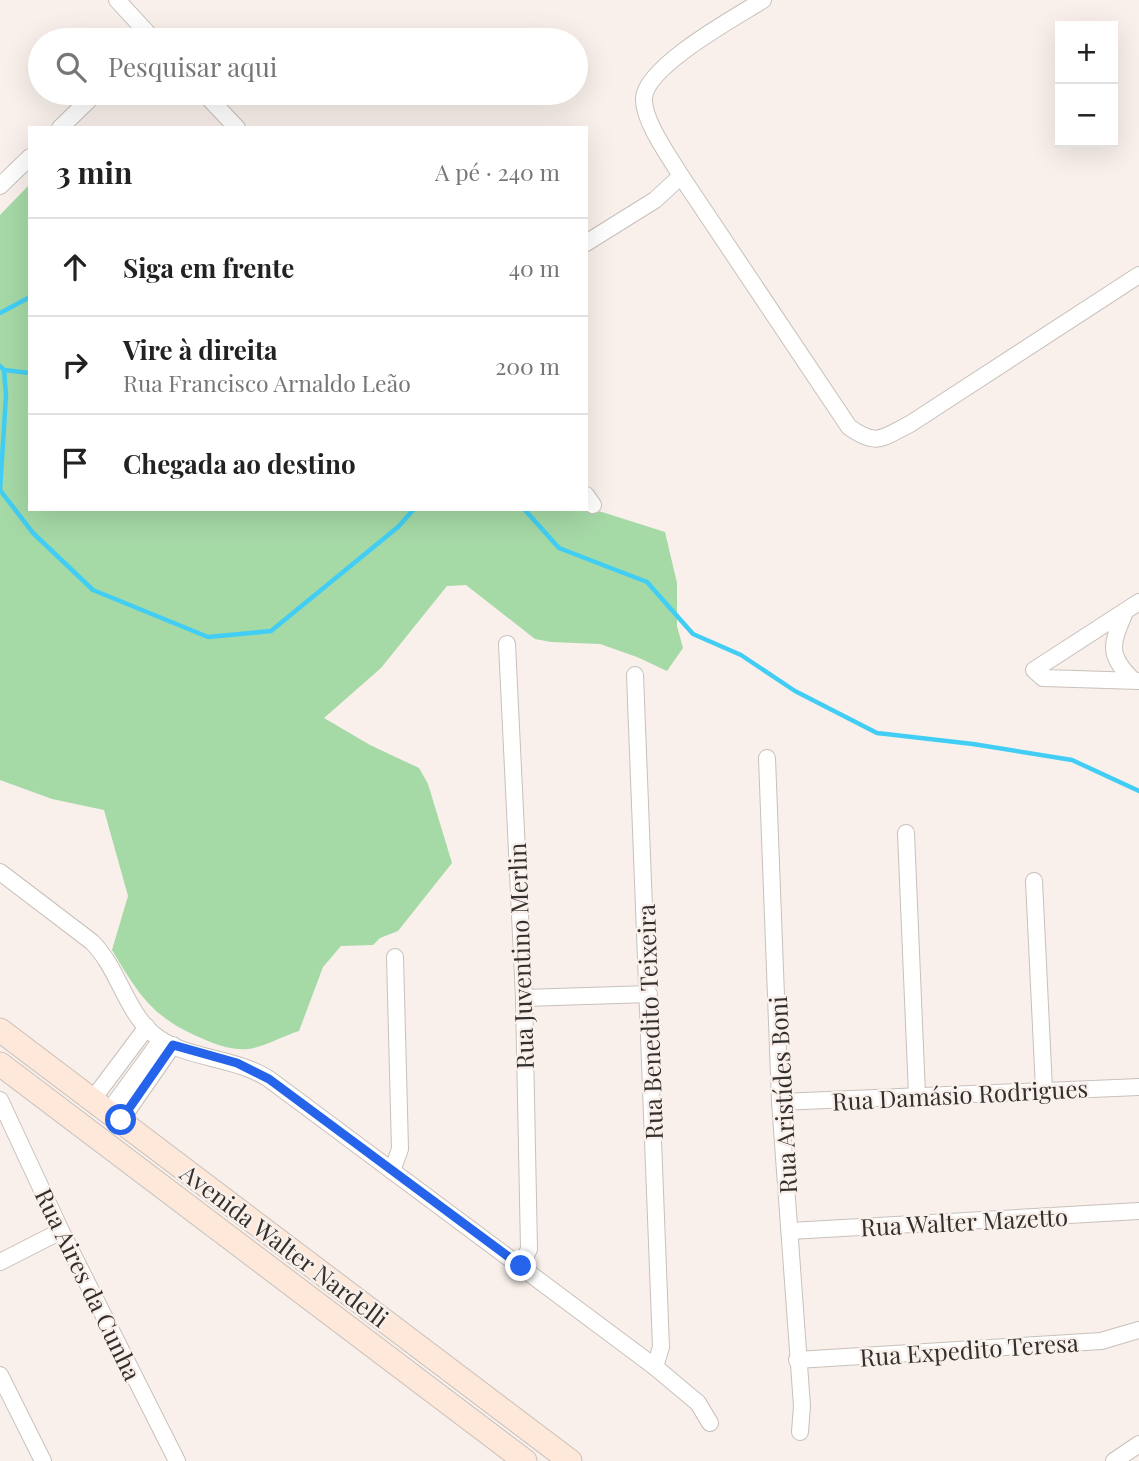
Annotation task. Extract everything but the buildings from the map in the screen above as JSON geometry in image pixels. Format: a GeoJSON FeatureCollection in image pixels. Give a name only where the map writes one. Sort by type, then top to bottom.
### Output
{"type":"FeatureCollection","features":[{"type":"Feature","properties":{"kind":"street"},"geometry":{"type":"LineString","coordinates":[[117,0],[142,28]]}},
{"type":"Feature","properties":{"kind":"street"},"geometry":{"type":"LineString","coordinates":[[763,0],[669,62],[646,91],[644,99],[648,117],[681,176],[841,417],[864,438],[877,440],[910,424],[1139,275]]}},
{"type":"Feature","properties":{"kind":"street"},"geometry":{"type":"LineString","coordinates":[[62,126],[84,105]]}},
{"type":"Feature","properties":{"kind":"street"},"geometry":{"type":"LineString","coordinates":[[215,105],[235,126]]}},
{"type":"Feature","properties":{"kind":"street"},"geometry":{"type":"LineString","coordinates":[[0,186],[28,159]]}},
{"type":"Feature","properties":{"kind":"street"},"geometry":{"type":"LineString","coordinates":[[588,242],[655,200],[681,176]]}},
{"type":"Feature","properties":{"kind":"street"},"geometry":{"type":"LineString","coordinates":[[1132,607],[1034,670],[1044,678],[1136,680]]}},
{"type":"Feature","properties":{"kind":"street"},"geometry":{"type":"LineString","coordinates":[[1132,607],[1113,639],[1116,665],[1136,680]]}},
{"type":"Feature","properties":{"kind":"street","name":"Rua Juventino Merlin"},"geometry":{"type":"LineString","coordinates":[[507,644],[524,998],[529,1249],[521,1266]]}},
{"type":"Feature","properties":{"kind":"street","name":"Rua Benedito Teixeira"},"geometry":{"type":"LineString","coordinates":[[635,675],[661,1347],[655,1367]]}},
{"type":"Feature","properties":{"kind":"street","name":"Rua Aristídes Boni"},"geometry":{"type":"LineString","coordinates":[[766,758],[780,1102],[802,1406],[800,1432]]}},
{"type":"Feature","properties":{"kind":"street"},"geometry":{"type":"LineString","coordinates":[[906,833],[917,1095]]}},
{"type":"Feature","properties":{"kind":"street"},"geometry":{"type":"LineString","coordinates":[[0,872],[103,953],[160,1037],[259,1073],[655,1367],[698,1403],[710,1423]]}},
{"type":"Feature","properties":{"kind":"street"},"geometry":{"type":"LineString","coordinates":[[1034,881],[1044,1089]]}},
{"type":"Feature","properties":{"kind":"street"},"geometry":{"type":"LineString","coordinates":[[392,1171],[400,1149],[395,957]]}},
{"type":"Feature","properties":{"kind":"street"},"geometry":{"type":"LineString","coordinates":[[524,998],[649,994]]}},
{"type":"Feature","properties":{"kind":"street","name":"Avenida Walter Nardelli"},"geometry":{"type":"LineString","coordinates":[[0,1030],[570,1461]]}},
{"type":"Feature","properties":{"kind":"street"},"geometry":{"type":"LineString","coordinates":[[48,1102],[87,1118],[103,1117],[160,1037]]}},
{"type":"Feature","properties":{"kind":"street"},"geometry":{"type":"LineString","coordinates":[[108,1110],[160,1037]]}},
{"type":"Feature","properties":{"kind":"street","name":"Avenida Walter Nardelli"},"geometry":{"type":"LineString","coordinates":[[8,1071],[525,1461]]}},
{"type":"Feature","properties":{"kind":"street","name":"Rua Aires da Cunha"},"geometry":{"type":"LineString","coordinates":[[8,1071],[9,1088],[2,1103],[61,1231],[177,1461]]}},
{"type":"Feature","properties":{"kind":"street","name":"Rua Damásio Rodrigues"},"geometry":{"type":"LineString","coordinates":[[780,1102],[1139,1087]]}},
{"type":"Feature","properties":{"kind":"street","name":"Rua Walter Mazetto"},"geometry":{"type":"LineString","coordinates":[[790,1231],[1139,1211]]}},
{"type":"Feature","properties":{"kind":"street"},"geometry":{"type":"LineString","coordinates":[[0,1262],[61,1231]]}},
{"type":"Feature","properties":{"kind":"street","name":"Rua Expedito Teresa"},"geometry":{"type":"LineString","coordinates":[[797,1360],[1101,1340],[1139,1330]]}},
{"type":"Feature","properties":{"kind":"street"},"geometry":{"type":"LineString","coordinates":[[0,1375],[43,1461]]}},
{"type":"Feature","properties":{"kind":"street"},"geometry":{"type":"LineString","coordinates":[[1114,1461],[1139,1444]]}},
{"type":"Feature","properties":{"kind":"green space"},"geometry":{"type":"Polygon","coordinates":[[[28,186],[28,511],[588,510],[665,532],[677,583],[677,626],[683,648],[667,671],[600,644],[535,639],[466,585],[447,586],[381,668],[324,718],[370,745],[419,768],[428,784],[452,863],[398,931],[380,938],[373,945],[341,946],[323,967],[299,1031],[267,1044],[248,1049],[218,1045],[184,1030],[158,1013],[139,992],[112,950],[128,896],[104,810],[52,799],[0,780],[0,215],[28,186]]]}},
{"type":"Feature","properties":{"kind":"waterway"},"geometry":{"type":"LineString","coordinates":[[0,313],[28,298]]}},
{"type":"Feature","properties":{"kind":"waterway"},"geometry":{"type":"LineString","coordinates":[[0,366],[4,370],[28,373]]}},
{"type":"Feature","properties":{"kind":"waterway"},"geometry":{"type":"LineString","coordinates":[[4,370],[6,395],[0,490],[33,533],[93,590],[208,637],[271,631],[398,527],[412,511]]}},
{"type":"Feature","properties":{"kind":"waterway"},"geometry":{"type":"LineString","coordinates":[[526,511],[559,548],[647,582],[693,634],[741,655],[795,691],[877,733],[973,744],[1072,760],[1139,791]]}},
{"type":"Feature","properties":{"kind":"route"},"geometry":{"type":"LineString","coordinates":[[121,1120],[173,1045],[251,1068],[521,1266]]}}]}
